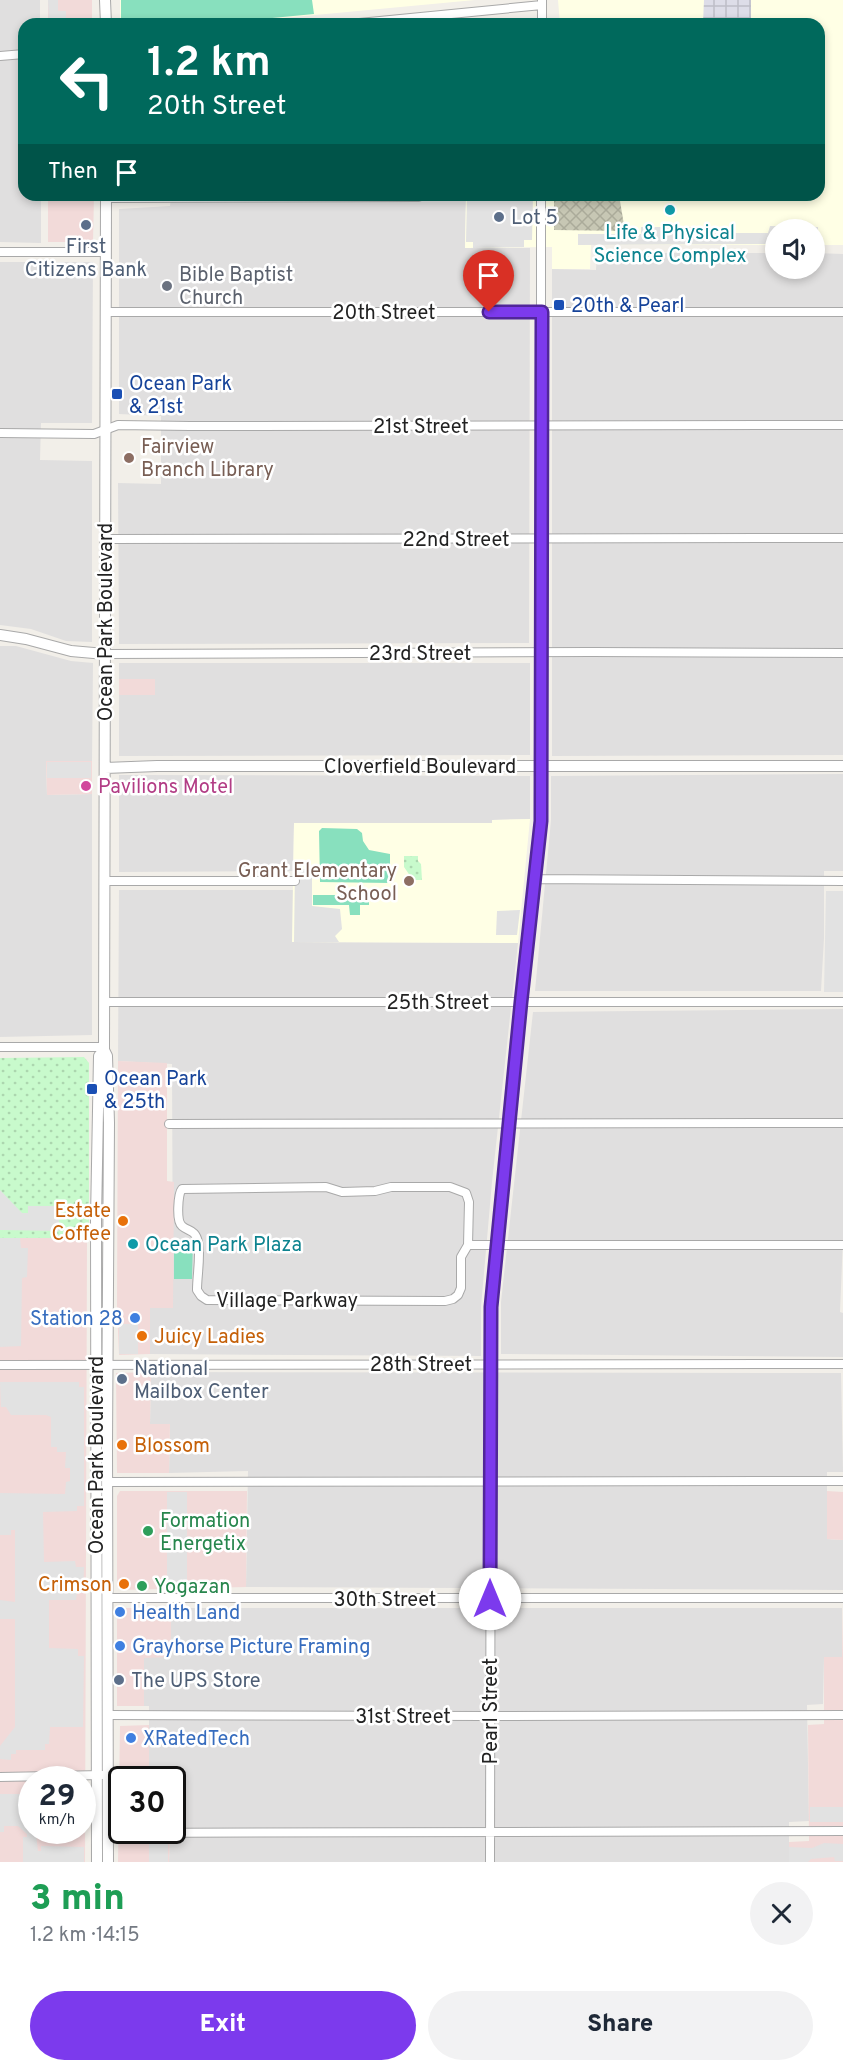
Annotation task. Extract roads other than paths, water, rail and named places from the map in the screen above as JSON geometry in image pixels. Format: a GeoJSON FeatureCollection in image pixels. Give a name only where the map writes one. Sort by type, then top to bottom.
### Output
{"type":"FeatureCollection","features":[{"type":"Feature","properties":{"kind":"street"},"geometry":{"type":"LineString","coordinates":[[105,0],[106,18]]}},
{"type":"Feature","properties":{"kind":"street"},"geometry":{"type":"LineString","coordinates":[[444,18],[542,3]]}},
{"type":"Feature","properties":{"kind":"street"},"geometry":{"type":"LineString","coordinates":[[0,56],[18,54]]}},
{"type":"Feature","properties":{"kind":"street","name":"Ocean Park Boulevard"},"geometry":{"type":"LineString","coordinates":[[106,201],[104,1048],[107,1056],[109,1124],[102,1365],[103,1775],[108,1833]]}},
{"type":"Feature","properties":{"kind":"street","name":"Pearl Street"},"geometry":{"type":"LineString","coordinates":[[490,1862],[491,1307],[541,821],[541,201]]}},
{"type":"Feature","properties":{"kind":"street"},"geometry":{"type":"LineString","coordinates":[[0,252],[106,252]]}},
{"type":"Feature","properties":{"kind":"street","name":"20th Street"},"geometry":{"type":"LineString","coordinates":[[106,312],[843,312]]}},
{"type":"Feature","properties":{"kind":"street","name":"21st Street"},"geometry":{"type":"LineString","coordinates":[[0,434],[90,434],[118,425],[843,425]]}},
{"type":"Feature","properties":{"kind":"street","name":"22nd Street"},"geometry":{"type":"LineString","coordinates":[[105,539],[843,538]]}},
{"type":"Feature","properties":{"kind":"street","name":"23rd Street"},"geometry":{"type":"LineString","coordinates":[[0,635],[26,639],[71,651],[105,654],[843,653]]}},
{"type":"Feature","properties":{"kind":"street","name":"Cloverfield Boulevard"},"geometry":{"type":"LineString","coordinates":[[105,768],[157,766],[843,766]]}},
{"type":"Feature","properties":{"kind":"street"},"geometry":{"type":"LineString","coordinates":[[534,879],[843,881]]}},
{"type":"Feature","properties":{"kind":"street"},"geometry":{"type":"LineString","coordinates":[[105,881],[295,881]]}},
{"type":"Feature","properties":{"kind":"street","name":"25th Street"},"geometry":{"type":"LineString","coordinates":[[105,1002],[843,1002]]}},
{"type":"Feature","properties":{"kind":"street"},"geometry":{"type":"LineString","coordinates":[[0,1047],[104,1048]]}},
{"type":"Feature","properties":{"kind":"street"},"geometry":{"type":"LineString","coordinates":[[170,1124],[843,1123]]}},
{"type":"Feature","properties":{"kind":"street","name":"Village Parkway"},"geometry":{"type":"LineString","coordinates":[[326,1187],[342,1192],[375,1191],[391,1187],[450,1187],[466,1193],[468,1245],[461,1257],[461,1288],[453,1299],[207,1300],[197,1290],[198,1242],[191,1229],[182,1226],[179,1221],[179,1194],[182,1189],[188,1188],[326,1187]]}},
{"type":"Feature","properties":{"kind":"street"},"geometry":{"type":"LineString","coordinates":[[468,1245],[843,1245]]}},
{"type":"Feature","properties":{"kind":"street","name":"28th Street"},"geometry":{"type":"LineString","coordinates":[[0,1365],[843,1364]]}},
{"type":"Feature","properties":{"kind":"street","name":"Ocean Park Boulevard"},"geometry":{"type":"LineString","coordinates":[[97,1862],[107,1715],[107,1482],[102,1365]]}},
{"type":"Feature","properties":{"kind":"street"},"geometry":{"type":"LineString","coordinates":[[107,1482],[843,1481]]}},
{"type":"Feature","properties":{"kind":"street","name":"30th Street"},"geometry":{"type":"LineString","coordinates":[[107,1598],[843,1598]]}},
{"type":"Feature","properties":{"kind":"street","name":"31st Street"},"geometry":{"type":"LineString","coordinates":[[107,1715],[843,1715]]}},
{"type":"Feature","properties":{"kind":"street"},"geometry":{"type":"LineString","coordinates":[[0,1777],[103,1775]]}},
{"type":"Feature","properties":{"kind":"street"},"geometry":{"type":"LineString","coordinates":[[186,1833],[843,1831]]}},
{"type":"Feature","properties":{"kind":"street","name":"Ocean Park Boulevard"},"geometry":{"type":"LineString","coordinates":[[108,1844],[108,1862]]}},
{"type":"Feature","properties":{"kind":"place","name":"Life & Physical Science Complex"},"geometry":{"type":"Point","coordinates":[670,210]}},
{"type":"Feature","properties":{"kind":"place","name":"Lot 5"},"geometry":{"type":"Point","coordinates":[499,217]}},
{"type":"Feature","properties":{"kind":"place","name":"First Citizens Bank"},"geometry":{"type":"Point","coordinates":[86,225]}},
{"type":"Feature","properties":{"kind":"place","name":"Bible Baptist Church"},"geometry":{"type":"Point","coordinates":[167,286]}},
{"type":"Feature","properties":{"kind":"place","name":"20th & Pearl"},"geometry":{"type":"Point","coordinates":[559,305]}},
{"type":"Feature","properties":{"kind":"place","name":"Ocean Park & 21st"},"geometry":{"type":"Point","coordinates":[117,394]}},
{"type":"Feature","properties":{"kind":"place","name":"Fairview Branch Library"},"geometry":{"type":"Point","coordinates":[129,458]}},
{"type":"Feature","properties":{"kind":"place","name":"Pavilions Motel"},"geometry":{"type":"Point","coordinates":[86,786]}},
{"type":"Feature","properties":{"kind":"place","name":"Grant Elementary School"},"geometry":{"type":"Point","coordinates":[409,881]}},
{"type":"Feature","properties":{"kind":"place","name":"Ocean Park & 25th"},"geometry":{"type":"Point","coordinates":[92,1089]}},
{"type":"Feature","properties":{"kind":"place","name":"Estate Coffee"},"geometry":{"type":"Point","coordinates":[123,1221]}},
{"type":"Feature","properties":{"kind":"place","name":"Ocean Park Plaza"},"geometry":{"type":"Point","coordinates":[133,1244]}},
{"type":"Feature","properties":{"kind":"place","name":"Station 28"},"geometry":{"type":"Point","coordinates":[135,1318]}},
{"type":"Feature","properties":{"kind":"place","name":"Juicy Ladies"},"geometry":{"type":"Point","coordinates":[142,1336]}},
{"type":"Feature","properties":{"kind":"place","name":"National Mailbox Center"},"geometry":{"type":"Point","coordinates":[122,1379]}},
{"type":"Feature","properties":{"kind":"place","name":"Blossom"},"geometry":{"type":"Point","coordinates":[122,1445]}},
{"type":"Feature","properties":{"kind":"place","name":"Formation Energetix"},"geometry":{"type":"Point","coordinates":[148,1531]}},
{"type":"Feature","properties":{"kind":"place","name":"Crimson"},"geometry":{"type":"Point","coordinates":[124,1584]}},
{"type":"Feature","properties":{"kind":"place","name":"Yogazan"},"geometry":{"type":"Point","coordinates":[142,1586]}},
{"type":"Feature","properties":{"kind":"place","name":"Health Land"},"geometry":{"type":"Point","coordinates":[120,1612]}},
{"type":"Feature","properties":{"kind":"place","name":"Grayhorse Picture Framing"},"geometry":{"type":"Point","coordinates":[120,1646]}},
{"type":"Feature","properties":{"kind":"place","name":"The UPS Store"},"geometry":{"type":"Point","coordinates":[119,1680]}},
{"type":"Feature","properties":{"kind":"place","name":"XRatedTech"},"geometry":{"type":"Point","coordinates":[131,1738]}}]}
